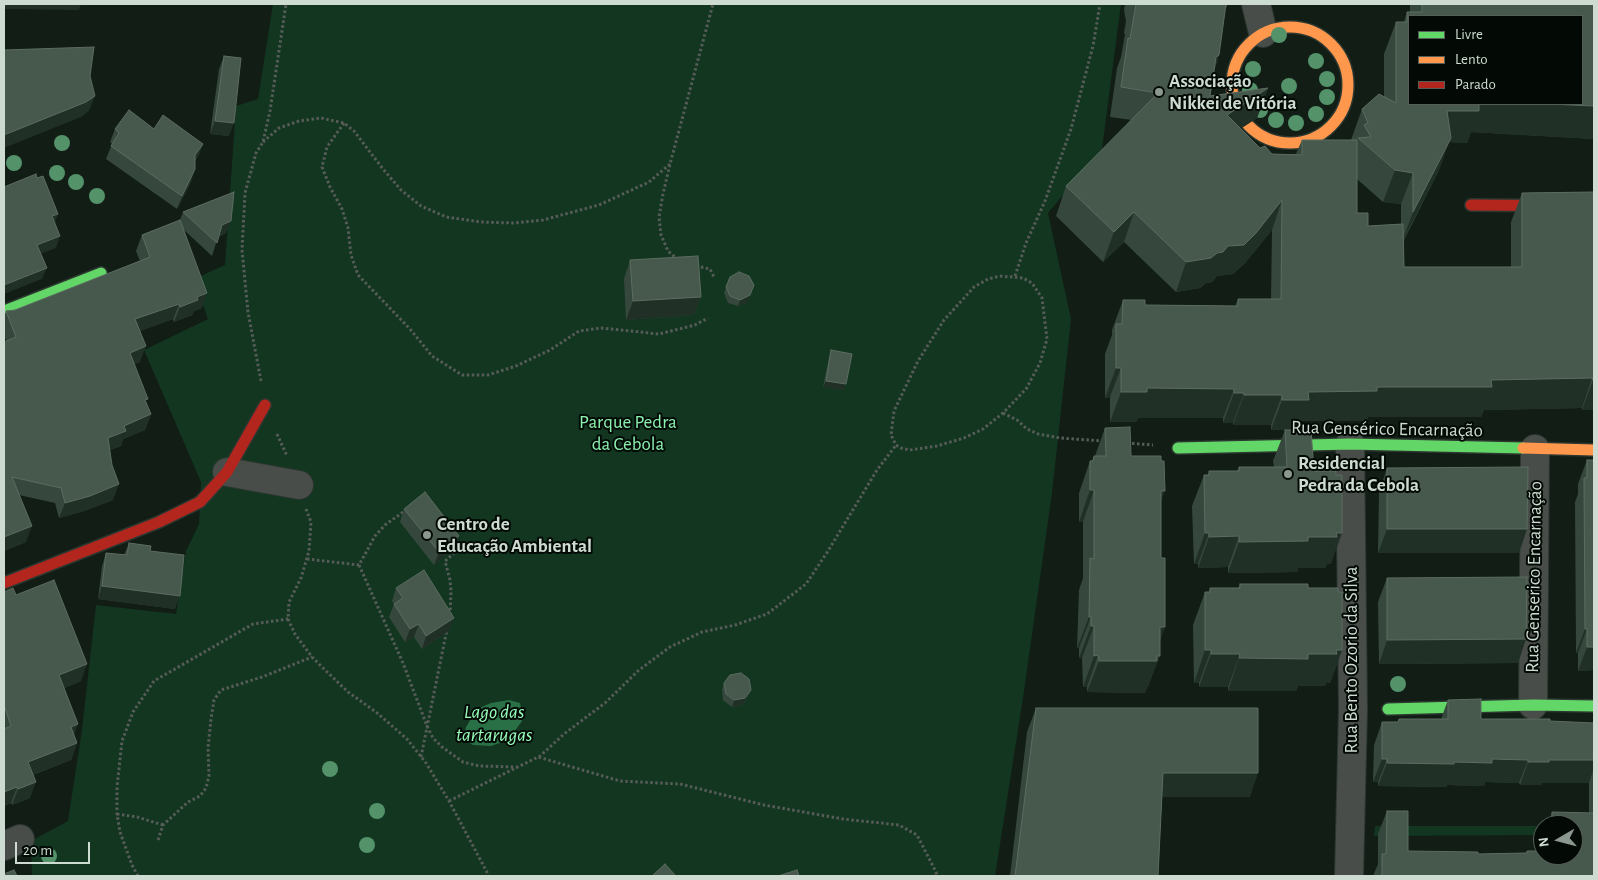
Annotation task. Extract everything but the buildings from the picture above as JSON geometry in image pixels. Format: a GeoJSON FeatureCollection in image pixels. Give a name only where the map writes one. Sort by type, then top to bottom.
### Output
{"type":"FeatureCollection","features":[{"type":"Feature","properties":{"kind":"street"},"geometry":{"type":"LineString","coordinates":[[1256,4],[1263,33]]}},
{"type":"Feature","properties":{"kind":"street"},"geometry":{"type":"LineString","coordinates":[[1281,27],[1305,28],[1321,36],[1336,49],[1344,63],[1348,84],[1344,109],[1332,127],[1313,140],[1286,145],[1265,139],[1248,127],[1234,104],[1231,78],[1237,59],[1246,45],[1263,33],[1281,27]]}},
{"type":"Feature","properties":{"kind":"street"},"geometry":{"type":"LineString","coordinates":[[1471,205],[1594,206]]}},
{"type":"Feature","properties":{"kind":"street"},"geometry":{"type":"LineString","coordinates":[[4,311],[101,273]]}},
{"type":"Feature","properties":{"kind":"street"},"geometry":{"type":"LineString","coordinates":[[4,583],[159,522],[200,502],[227,472],[265,405]]}},
{"type":"Feature","properties":{"kind":"street","name":"Rua Gensérico Encarnação"},"geometry":{"type":"LineString","coordinates":[[1178,448],[1350,444],[1594,450]]}},
{"type":"Feature","properties":{"kind":"street","name":"Rua Bento Ozorio da Silva"},"geometry":{"type":"LineString","coordinates":[[1349,876],[1353,710],[1350,444]]}},
{"type":"Feature","properties":{"kind":"street","name":"Rua Genserico Encarnação"},"geometry":{"type":"LineString","coordinates":[[1533,705],[1535,449]]}},
{"type":"Feature","properties":{"kind":"street"},"geometry":{"type":"LineString","coordinates":[[227,472],[299,485]]}},
{"type":"Feature","properties":{"kind":"street"},"geometry":{"type":"LineString","coordinates":[[1353,710],[1533,705],[1594,706]]}},
{"type":"Feature","properties":{"kind":"path"},"geometry":{"type":"LineString","coordinates":[[263,142],[270,111],[286,4]]}},
{"type":"Feature","properties":{"kind":"path"},"geometry":{"type":"LineString","coordinates":[[680,262],[668,251],[661,235],[659,217],[662,194],[713,4]]}},
{"type":"Feature","properties":{"kind":"path"},"geometry":{"type":"LineString","coordinates":[[1015,276],[1071,129],[1093,46],[1100,4]]}},
{"type":"Feature","properties":{"kind":"path"},"geometry":{"type":"LineString","coordinates":[[489,876],[449,801],[407,739],[376,712],[348,692],[312,657],[295,634],[288,619],[290,602],[301,578],[309,551],[311,522],[299,485],[265,405],[248,312],[242,250],[245,193],[256,153],[263,142],[279,128],[320,118],[344,123],[354,131],[401,190],[421,206],[446,217],[481,222],[543,220],[600,205],[649,182],[670,164]]}},
{"type":"Feature","properties":{"kind":"path"},"geometry":{"type":"LineString","coordinates":[[344,123],[327,147],[322,167],[330,187],[342,208],[348,228],[351,255],[358,275],[410,329],[432,356],[462,375],[488,375],[516,366],[550,350],[579,331],[601,328],[659,334],[695,325],[708,318]]}},
{"type":"Feature","properties":{"kind":"path"},"geometry":{"type":"LineString","coordinates":[[694,265],[710,269],[714,277]]}},
{"type":"Feature","properties":{"kind":"path"},"geometry":{"type":"LineString","coordinates":[[1015,276],[1032,283],[1042,298],[1047,339],[1040,363],[1026,389],[1003,413],[983,429],[964,438],[937,446],[910,450],[901,448],[896,445],[891,435],[894,411],[918,361],[944,320],[974,287],[994,278],[1015,276]]}},
{"type":"Feature","properties":{"kind":"path"},"geometry":{"type":"LineString","coordinates":[[1003,413],[1038,434],[1060,438],[1110,442]]}},
{"type":"Feature","properties":{"kind":"path"},"geometry":{"type":"LineString","coordinates":[[1120,443],[1178,448]]}},
{"type":"Feature","properties":{"kind":"path"},"geometry":{"type":"LineString","coordinates":[[449,801],[538,757],[564,734],[605,703],[639,670],[670,647],[702,632],[735,625],[767,614],[806,584],[877,470],[896,445]]}},
{"type":"Feature","properties":{"kind":"path"},"geometry":{"type":"LineString","coordinates":[[359,565],[375,536],[385,525],[407,509]]}},
{"type":"Feature","properties":{"kind":"path"},"geometry":{"type":"LineString","coordinates":[[421,758],[452,601],[450,580],[445,561],[461,547],[450,533]]}},
{"type":"Feature","properties":{"kind":"path"},"geometry":{"type":"LineString","coordinates":[[307,559],[359,565]]}},
{"type":"Feature","properties":{"kind":"path"},"geometry":{"type":"LineString","coordinates":[[359,565],[403,662],[433,738],[462,762],[479,766],[519,767]]}},
{"type":"Feature","properties":{"kind":"path"},"geometry":{"type":"LineString","coordinates":[[138,876],[126,848],[117,814],[117,787],[122,741],[133,712],[154,681],[253,624],[288,619]]}},
{"type":"Feature","properties":{"kind":"path"},"geometry":{"type":"LineString","coordinates":[[158,840],[163,825],[188,802],[200,796],[206,788],[212,710],[214,700],[221,690],[262,677],[312,657]]}},
{"type":"Feature","properties":{"kind":"path"},"geometry":{"type":"LineString","coordinates":[[538,757],[620,780],[680,784],[764,805],[843,819],[899,825],[917,834],[937,876]]}},
{"type":"Feature","properties":{"kind":"path"},"geometry":{"type":"LineString","coordinates":[[117,814],[137,817],[163,825]]}},
{"type":"Feature","properties":{"kind":"green space","name":"Parque Pedra da Cebola"},"geometry":{"type":"Polygon","coordinates":[[[273,4],[1121,4],[1102,149],[1048,213],[1071,319],[1052,493],[995,876],[32,876],[31,841],[68,821],[82,730],[96,605],[176,614],[186,551],[199,524],[201,482],[144,350],[208,319],[194,279],[225,265],[236,106],[258,99],[273,4]]]}},
{"type":"Feature","properties":{"kind":"green space"},"geometry":{"type":"Polygon","coordinates":[[[1375,826],[1533,826],[1533,835],[1374,836],[1375,826]]]}},
{"type":"Feature","properties":{"kind":"water","name":"Lago das tartarugas"},"geometry":{"type":"Polygon","coordinates":[[[509,700],[520,703],[522,714],[522,721],[512,735],[505,741],[491,746],[473,745],[466,740],[466,727],[477,709],[491,703],[509,700]]]}},
{"type":"Feature","properties":{"kind":"traffic: fast"},"geometry":{"type":"LineString","coordinates":[[4,311],[101,273]]}},
{"type":"Feature","properties":{"kind":"traffic: fast"},"geometry":{"type":"LineString","coordinates":[[1178,448],[1350,444],[1523,448]]}},
{"type":"Feature","properties":{"kind":"traffic: fast"},"geometry":{"type":"LineString","coordinates":[[1388,709],[1533,705],[1594,706]]}},
{"type":"Feature","properties":{"kind":"traffic: slow"},"geometry":{"type":"LineString","coordinates":[[1290,27],[1312,31],[1331,44],[1344,63],[1348,85],[1344,107],[1331,126],[1312,139],[1290,143],[1268,139],[1249,126],[1236,107],[1232,85],[1236,63],[1249,44],[1268,31],[1290,27]]}},
{"type":"Feature","properties":{"kind":"traffic: slow"},"geometry":{"type":"LineString","coordinates":[[1523,448],[1594,450]]}},
{"type":"Feature","properties":{"kind":"traffic: jam"},"geometry":{"type":"LineString","coordinates":[[1471,205],[1594,206]]}},
{"type":"Feature","properties":{"kind":"traffic: jam"},"geometry":{"type":"LineString","coordinates":[[4,583],[159,522],[200,502],[227,472],[265,405]]}},
{"type":"Feature","properties":{"kind":"place","name":"Associação Nikkei de Vitória"},"geometry":{"type":"Point","coordinates":[1159,92]}},
{"type":"Feature","properties":{"kind":"place","name":"Residencial Pedra da Cebola"},"geometry":{"type":"Point","coordinates":[1288,474]}},
{"type":"Feature","properties":{"kind":"place","name":"Centro de Educação Ambiental"},"geometry":{"type":"Point","coordinates":[427,535]}}]}
